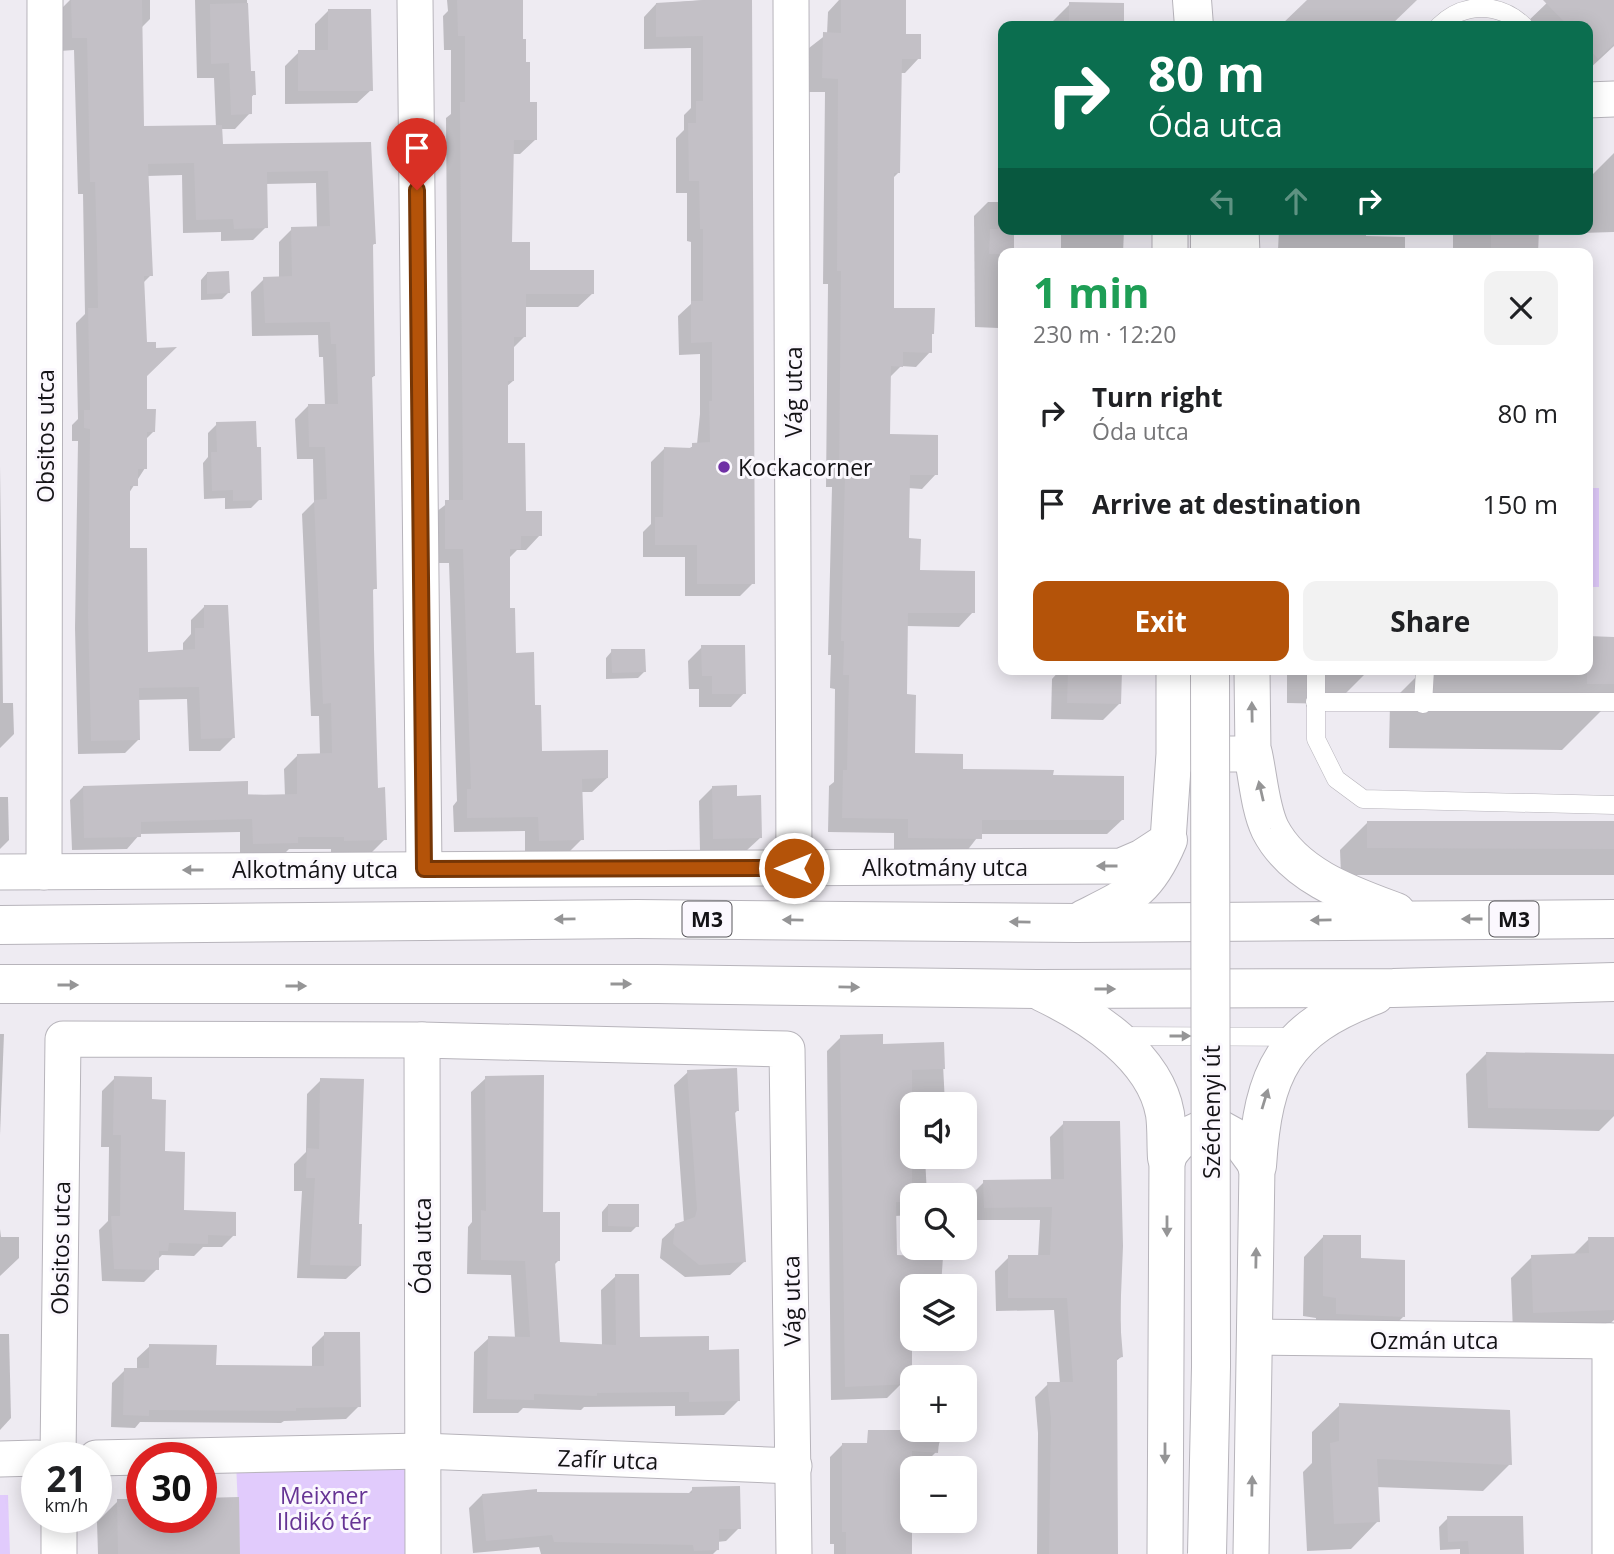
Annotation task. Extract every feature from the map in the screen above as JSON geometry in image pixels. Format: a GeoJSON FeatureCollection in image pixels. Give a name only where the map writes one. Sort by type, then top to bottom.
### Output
{"type":"FeatureCollection","features":[{"type":"Feature","properties":{"kind":"main road","name":"Széchenyi út"},"geometry":{"type":"LineString","coordinates":[[1207,1554],[1211,1367],[1210,675]]}},
{"type":"Feature","properties":{"kind":"main road"},"geometry":{"type":"LineString","coordinates":[[1253,754],[1270,828],[1303,867],[1329,885],[1414,919]]}},
{"type":"Feature","properties":{"kind":"main road"},"geometry":{"type":"LineString","coordinates":[[1077,923],[1131,896],[1158,864],[1168,840]]}},
{"type":"Feature","properties":{"kind":"main road","name":"M3"},"geometry":{"type":"LineString","coordinates":[[0,925],[637,919],[1077,923],[1614,919]]}},
{"type":"Feature","properties":{"kind":"main road"},"geometry":{"type":"LineString","coordinates":[[0,984],[657,984],[1037,989],[1393,988],[1563,982],[1607,990]]}},
{"type":"Feature","properties":{"kind":"main road"},"geometry":{"type":"LineString","coordinates":[[1257,1166],[1262,1108],[1269,1088],[1300,1037],[1329,1014],[1393,988]]}},
{"type":"Feature","properties":{"kind":"main road"},"geometry":{"type":"LineString","coordinates":[[1037,989],[1077,1009],[1135,1058],[1153,1084],[1165,1112],[1167,1158]]}},
{"type":"Feature","properties":{"kind":"street","name":"Obsitos utca"},"geometry":{"type":"LineString","coordinates":[[44,872],[45,0]]}},
{"type":"Feature","properties":{"kind":"street"},"geometry":{"type":"LineString","coordinates":[[415,0],[424,869]]}},
{"type":"Feature","properties":{"kind":"street","name":"Vág utca"},"geometry":{"type":"LineString","coordinates":[[791,0],[794,868]]}},
{"type":"Feature","properties":{"kind":"street"},"geometry":{"type":"LineString","coordinates":[[1168,840],[1174,754],[1174,675]]}},
{"type":"Feature","properties":{"kind":"street"},"geometry":{"type":"LineString","coordinates":[[1174,754],[1253,754],[1252,675]]}},
{"type":"Feature","properties":{"kind":"street","name":"Alkotmány utca"},"geometry":{"type":"LineString","coordinates":[[0,872],[1121,866],[1142,858],[1168,840]]}},
{"type":"Feature","properties":{"kind":"street","name":"Obsitos utca"},"geometry":{"type":"LineString","coordinates":[[58,1442],[63,1039],[422,1040]]}},
{"type":"Feature","properties":{"kind":"street","name":"Vág utca"},"geometry":{"type":"LineString","coordinates":[[422,1040],[787,1049],[794,1554]]}},
{"type":"Feature","properties":{"kind":"street","name":"Óda utca"},"geometry":{"type":"LineString","coordinates":[[422,1040],[422,1451]]}},
{"type":"Feature","properties":{"kind":"street"},"geometry":{"type":"LineString","coordinates":[[1165,1554],[1167,1158],[1178,1142],[1190,1132],[1215,1125],[1236,1136],[1257,1166],[1251,1554]]}},
{"type":"Feature","properties":{"kind":"street","name":"Ozmán utca"},"geometry":{"type":"LineString","coordinates":[[1255,1337],[1612,1341]]}},
{"type":"Feature","properties":{"kind":"street"},"geometry":{"type":"LineString","coordinates":[[1611,1554],[1612,1341]]}},
{"type":"Feature","properties":{"kind":"street"},"geometry":{"type":"LineString","coordinates":[[112,1458],[422,1451],[423,1554]]}},
{"type":"Feature","properties":{"kind":"street","name":"Zafír utca"},"geometry":{"type":"LineString","coordinates":[[422,1451],[793,1466]]}},
{"type":"Feature","properties":{"kind":"street"},"geometry":{"type":"LineString","coordinates":[[0,1459],[21,1458]]}},
{"type":"Feature","properties":{"kind":"street"},"geometry":{"type":"LineString","coordinates":[[59,1533],[59,1554]]}},
{"type":"Feature","properties":{"kind":"lane"},"geometry":{"type":"LineString","coordinates":[[1443,21],[1450,15],[1469,8],[1493,8],[1518,21]]}},
{"type":"Feature","properties":{"kind":"lane"},"geometry":{"type":"LineString","coordinates":[[1316,675],[1317,739],[1336,779],[1363,799],[1614,805]]}},
{"type":"Feature","properties":{"kind":"lane"},"geometry":{"type":"LineString","coordinates":[[1423,704],[1425,675]]}},
{"type":"Feature","properties":{"kind":"lane"},"geometry":{"type":"LineString","coordinates":[[1315,702],[1614,702]]}},
{"type":"Feature","properties":{"kind":"lane"},"geometry":{"type":"LineString","coordinates":[[1112,1036],[1300,1037]]}},
{"type":"Feature","properties":{"kind":"green space"},"geometry":{"type":"Polygon","coordinates":[[[1593,488],[1599,488],[1599,587],[1593,587],[1593,488]]]}},
{"type":"Feature","properties":{"kind":"green space","name":"Meixner Ildikó tér"},"geometry":{"type":"Polygon","coordinates":[[[236,1462],[410,1462],[412,1554],[240,1554],[236,1462]]]}},
{"type":"Feature","properties":{"kind":"green space"},"geometry":{"type":"Polygon","coordinates":[[[0,1495],[8,1495],[10,1554],[0,1554],[0,1495]]]}},
{"type":"Feature","properties":{"kind":"building"},"geometry":{"type":"Polygon","coordinates":[[[71,0],[142,0],[144,126],[222,125],[223,144],[371,142],[376,244],[373,244],[375,376],[372,376],[377,589],[373,589],[374,649],[378,788],[385,787],[387,840],[344,841],[344,837],[298,837],[298,843],[253,844],[252,819],[141,822],[141,837],[84,838],[83,786],[248,781],[248,795],[297,794],[297,754],[332,753],[331,703],[323,704],[314,500],[327,499],[325,447],[309,447],[308,404],[338,404],[336,344],[331,344],[330,322],[265,323],[263,277],[292,276],[291,227],[330,226],[328,171],[267,172],[268,228],[234,229],[233,219],[196,220],[194,163],[148,164],[153,276],[144,276],[147,342],[156,342],[156,348],[177,347],[147,376],[147,409],[156,409],[155,432],[147,432],[147,469],[138,469],[138,486],[130,486],[130,548],[147,548],[148,652],[195,649],[195,628],[204,628],[204,605],[228,605],[235,738],[201,739],[199,687],[139,688],[140,740],[91,741],[88,614],[90,429],[84,428],[84,410],[90,410],[88,308],[98,308],[97,248],[95,182],[90,182],[87,38],[72,38],[71,0]]]}},
{"type":"Feature","properties":{"kind":"building"},"geometry":{"type":"Polygon","coordinates":[[[457,0],[523,0],[523,39],[526,39],[526,62],[530,62],[530,102],[537,102],[537,140],[514,140],[512,242],[530,242],[530,270],[594,270],[594,294],[526,294],[526,337],[514,337],[514,381],[508,381],[508,443],[525,443],[526,511],[542,511],[542,536],[521,536],[521,549],[510,549],[510,608],[515,608],[516,653],[534,652],[535,705],[541,705],[542,751],[608,750],[608,778],[582,779],[584,840],[539,841],[538,817],[467,818],[467,789],[471,789],[463,549],[445,549],[445,500],[463,500],[460,102],[465,102],[465,36],[458,36],[457,0]]]}},
{"type":"Feature","properties":{"kind":"building"},"geometry":{"type":"Polygon","coordinates":[[[752,0],[755,584],[697,584],[697,545],[655,545],[655,517],[663,517],[664,447],[692,448],[692,443],[710,442],[709,401],[712,401],[712,342],[691,343],[691,301],[703,301],[703,229],[700,229],[699,181],[689,181],[688,123],[696,123],[696,101],[703,101],[703,36],[656,37],[656,3],[752,0]]]}},
{"type":"Feature","properties":{"kind":"building"},"geometry":{"type":"Polygon","coordinates":[[[841,0],[906,0],[906,34],[921,34],[921,59],[902,59],[900,173],[894,173],[894,308],[935,308],[934,334],[932,353],[903,352],[903,367],[891,366],[890,434],[938,435],[938,475],[910,475],[909,538],[921,539],[920,570],[975,571],[975,613],[908,613],[907,694],[916,695],[915,753],[963,754],[963,769],[1054,770],[1053,775],[1124,776],[1124,820],[982,820],[982,839],[908,838],[908,819],[842,818],[843,770],[847,770],[849,675],[843,675],[844,641],[841,641],[845,474],[839,473],[841,271],[837,271],[838,79],[822,78],[823,32],[841,33],[841,0]]]}},
{"type":"Feature","properties":{"kind":"building"},"geometry":{"type":"Polygon","coordinates":[[[1307,0],[1417,0],[1395,21],[1285,21],[1307,0]]]}},
{"type":"Feature","properties":{"kind":"building"},"geometry":{"type":"Polygon","coordinates":[[[1543,0],[1614,0],[1614,44],[1598,59],[1593,54],[1593,21],[1563,21],[1543,0]]]}},
{"type":"Feature","properties":{"kind":"building"},"geometry":{"type":"Polygon","coordinates":[[[1069,2],[1124,3],[1124,21],[1069,21],[1069,2]]]}},
{"type":"Feature","properties":{"kind":"building"},"geometry":{"type":"Polygon","coordinates":[[[248,3],[251,71],[255,71],[256,95],[252,95],[252,114],[231,115],[229,63],[211,64],[210,4],[248,3]]]}},
{"type":"Feature","properties":{"kind":"building"},"geometry":{"type":"Polygon","coordinates":[[[328,9],[371,9],[373,91],[298,91],[298,50],[328,50],[328,9]]]}},
{"type":"Feature","properties":{"kind":"building"},"geometry":{"type":"Polygon","coordinates":[[[990,229],[998,229],[998,235],[1014,235],[1014,248],[998,248],[998,254],[989,254],[990,229]]]}},
{"type":"Feature","properties":{"kind":"building"},"geometry":{"type":"Polygon","coordinates":[[[1491,235],[1539,235],[1538,248],[1491,248],[1491,235]]]}},
{"type":"Feature","properties":{"kind":"building"},"geometry":{"type":"Polygon","coordinates":[[[229,271],[230,293],[207,294],[207,272],[229,271]]]}},
{"type":"Feature","properties":{"kind":"building"},"geometry":{"type":"Polygon","coordinates":[[[256,421],[257,447],[261,447],[262,500],[233,501],[233,490],[212,491],[211,452],[217,452],[216,422],[256,421]]]}},
{"type":"Feature","properties":{"kind":"building"},"geometry":{"type":"Polygon","coordinates":[[[1593,636],[1614,637],[1614,684],[1587,684],[1587,675],[1593,675],[1593,636]]]}},
{"type":"Feature","properties":{"kind":"building"},"geometry":{"type":"Polygon","coordinates":[[[701,645],[745,645],[746,694],[712,694],[712,676],[702,676],[701,645]]]}},
{"type":"Feature","properties":{"kind":"building"},"geometry":{"type":"Polygon","coordinates":[[[611,649],[645,649],[646,672],[612,673],[611,649]]]}},
{"type":"Feature","properties":{"kind":"building"},"geometry":{"type":"Polygon","coordinates":[[[1068,675],[1122,675],[1121,704],[1067,703],[1068,675]]]}},
{"type":"Feature","properties":{"kind":"building"},"geometry":{"type":"Polygon","coordinates":[[[737,785],[737,796],[761,795],[762,838],[713,839],[712,786],[737,785]]]}},
{"type":"Feature","properties":{"kind":"building"},"geometry":{"type":"Polygon","coordinates":[[[1367,821],[1614,821],[1614,849],[1367,848],[1367,821]]]}},
{"type":"Feature","properties":{"kind":"building"},"geometry":{"type":"Polygon","coordinates":[[[883,1034],[883,1044],[944,1042],[945,1069],[912,1070],[912,1092],[900,1092],[900,1169],[912,1169],[912,1183],[900,1183],[900,1202],[896,1202],[897,1255],[900,1255],[900,1260],[943,1260],[942,1274],[900,1274],[900,1351],[912,1351],[912,1365],[900,1365],[900,1385],[845,1387],[840,1035],[883,1034]]]}},
{"type":"Feature","properties":{"kind":"building"},"geometry":{"type":"Polygon","coordinates":[[[1486,1052],[1614,1054],[1614,1110],[1488,1108],[1486,1052]]]}},
{"type":"Feature","properties":{"kind":"building"},"geometry":{"type":"Polygon","coordinates":[[[737,1068],[739,1111],[735,1111],[746,1262],[699,1265],[673,1244],[675,1224],[695,1217],[697,1209],[687,1070],[737,1068]]]}},
{"type":"Feature","properties":{"kind":"building"},"geometry":{"type":"Polygon","coordinates":[[[544,1075],[543,1212],[560,1212],[560,1261],[555,1261],[560,1342],[616,1345],[615,1274],[639,1274],[640,1337],[709,1336],[709,1350],[739,1349],[740,1401],[689,1402],[689,1392],[597,1393],[597,1396],[534,1394],[534,1400],[487,1399],[488,1336],[530,1337],[525,1261],[481,1260],[481,1210],[486,1211],[485,1076],[544,1075]]]}},
{"type":"Feature","properties":{"kind":"building"},"geometry":{"type":"Polygon","coordinates":[[[114,1076],[152,1077],[152,1099],[166,1100],[165,1151],[185,1152],[184,1210],[236,1212],[236,1236],[208,1235],[208,1244],[169,1243],[168,1251],[159,1251],[159,1270],[114,1269],[111,1216],[120,1216],[121,1135],[113,1135],[114,1076]]]}},
{"type":"Feature","properties":{"kind":"building"},"geometry":{"type":"Polygon","coordinates":[[[320,1078],[364,1079],[359,1224],[362,1224],[361,1266],[310,1265],[315,1178],[306,1178],[307,1148],[319,1149],[320,1078]]]}},
{"type":"Feature","properties":{"kind":"building"},"geometry":{"type":"Polygon","coordinates":[[[1063,1121],[1120,1121],[1123,1246],[1120,1320],[1123,1357],[1117,1358],[1118,1554],[1049,1554],[1051,1418],[1047,1382],[1073,1382],[1067,1298],[1008,1298],[1008,1255],[1050,1255],[1052,1207],[984,1208],[983,1180],[1064,1179],[1063,1121]]]}},
{"type":"Feature","properties":{"kind":"building"},"geometry":{"type":"Polygon","coordinates":[[[608,1204],[639,1204],[639,1227],[608,1226],[608,1204]]]}},
{"type":"Feature","properties":{"kind":"building"},"geometry":{"type":"Polygon","coordinates":[[[1323,1235],[1361,1235],[1361,1258],[1405,1260],[1405,1317],[1336,1314],[1336,1298],[1323,1296],[1323,1235]]]}},
{"type":"Feature","properties":{"kind":"building"},"geometry":{"type":"Polygon","coordinates":[[[1588,1237],[1614,1237],[1614,1310],[1533,1313],[1531,1255],[1589,1253],[1588,1237]]]}},
{"type":"Feature","properties":{"kind":"building"},"geometry":{"type":"Polygon","coordinates":[[[324,1332],[360,1332],[361,1407],[296,1408],[296,1411],[149,1410],[149,1416],[123,1415],[124,1368],[149,1368],[149,1344],[217,1345],[216,1365],[324,1366],[324,1332]]]}},
{"type":"Feature","properties":{"kind":"building"},"geometry":{"type":"Polygon","coordinates":[[[1339,1403],[1510,1410],[1512,1465],[1377,1459],[1380,1522],[1334,1524],[1330,1443],[1339,1441],[1339,1403]]]}},
{"type":"Feature","properties":{"kind":"building"},"geometry":{"type":"Polygon","coordinates":[[[868,1430],[900,1430],[900,1442],[939,1442],[938,1453],[912,1451],[912,1456],[900,1456],[900,1533],[912,1533],[912,1554],[846,1554],[846,1532],[842,1532],[842,1443],[867,1443],[868,1430]]]}},
{"type":"Feature","properties":{"kind":"building"},"geometry":{"type":"Polygon","coordinates":[[[740,1486],[741,1529],[719,1529],[719,1550],[694,1551],[693,1545],[554,1542],[552,1535],[486,1541],[482,1494],[537,1489],[537,1492],[692,1493],[692,1487],[740,1486]]]}},
{"type":"Feature","properties":{"kind":"building"},"geometry":{"type":"Polygon","coordinates":[[[239,1497],[240,1554],[118,1554],[117,1499],[126,1499],[126,1533],[217,1533],[217,1498],[239,1497]]]}},
{"type":"Feature","properties":{"kind":"building"},"geometry":{"type":"Polygon","coordinates":[[[1447,1516],[1523,1516],[1524,1554],[1469,1554],[1468,1541],[1448,1542],[1447,1516]]]}},
{"type":"Feature","properties":{"kind":"place","name":"Kockacorner"},"geometry":{"type":"Point","coordinates":[724,467]}},
{"type":"Feature","properties":{"kind":"route"},"geometry":{"type":"LineString","coordinates":[[417,190],[424,869],[794,868]]}}]}
